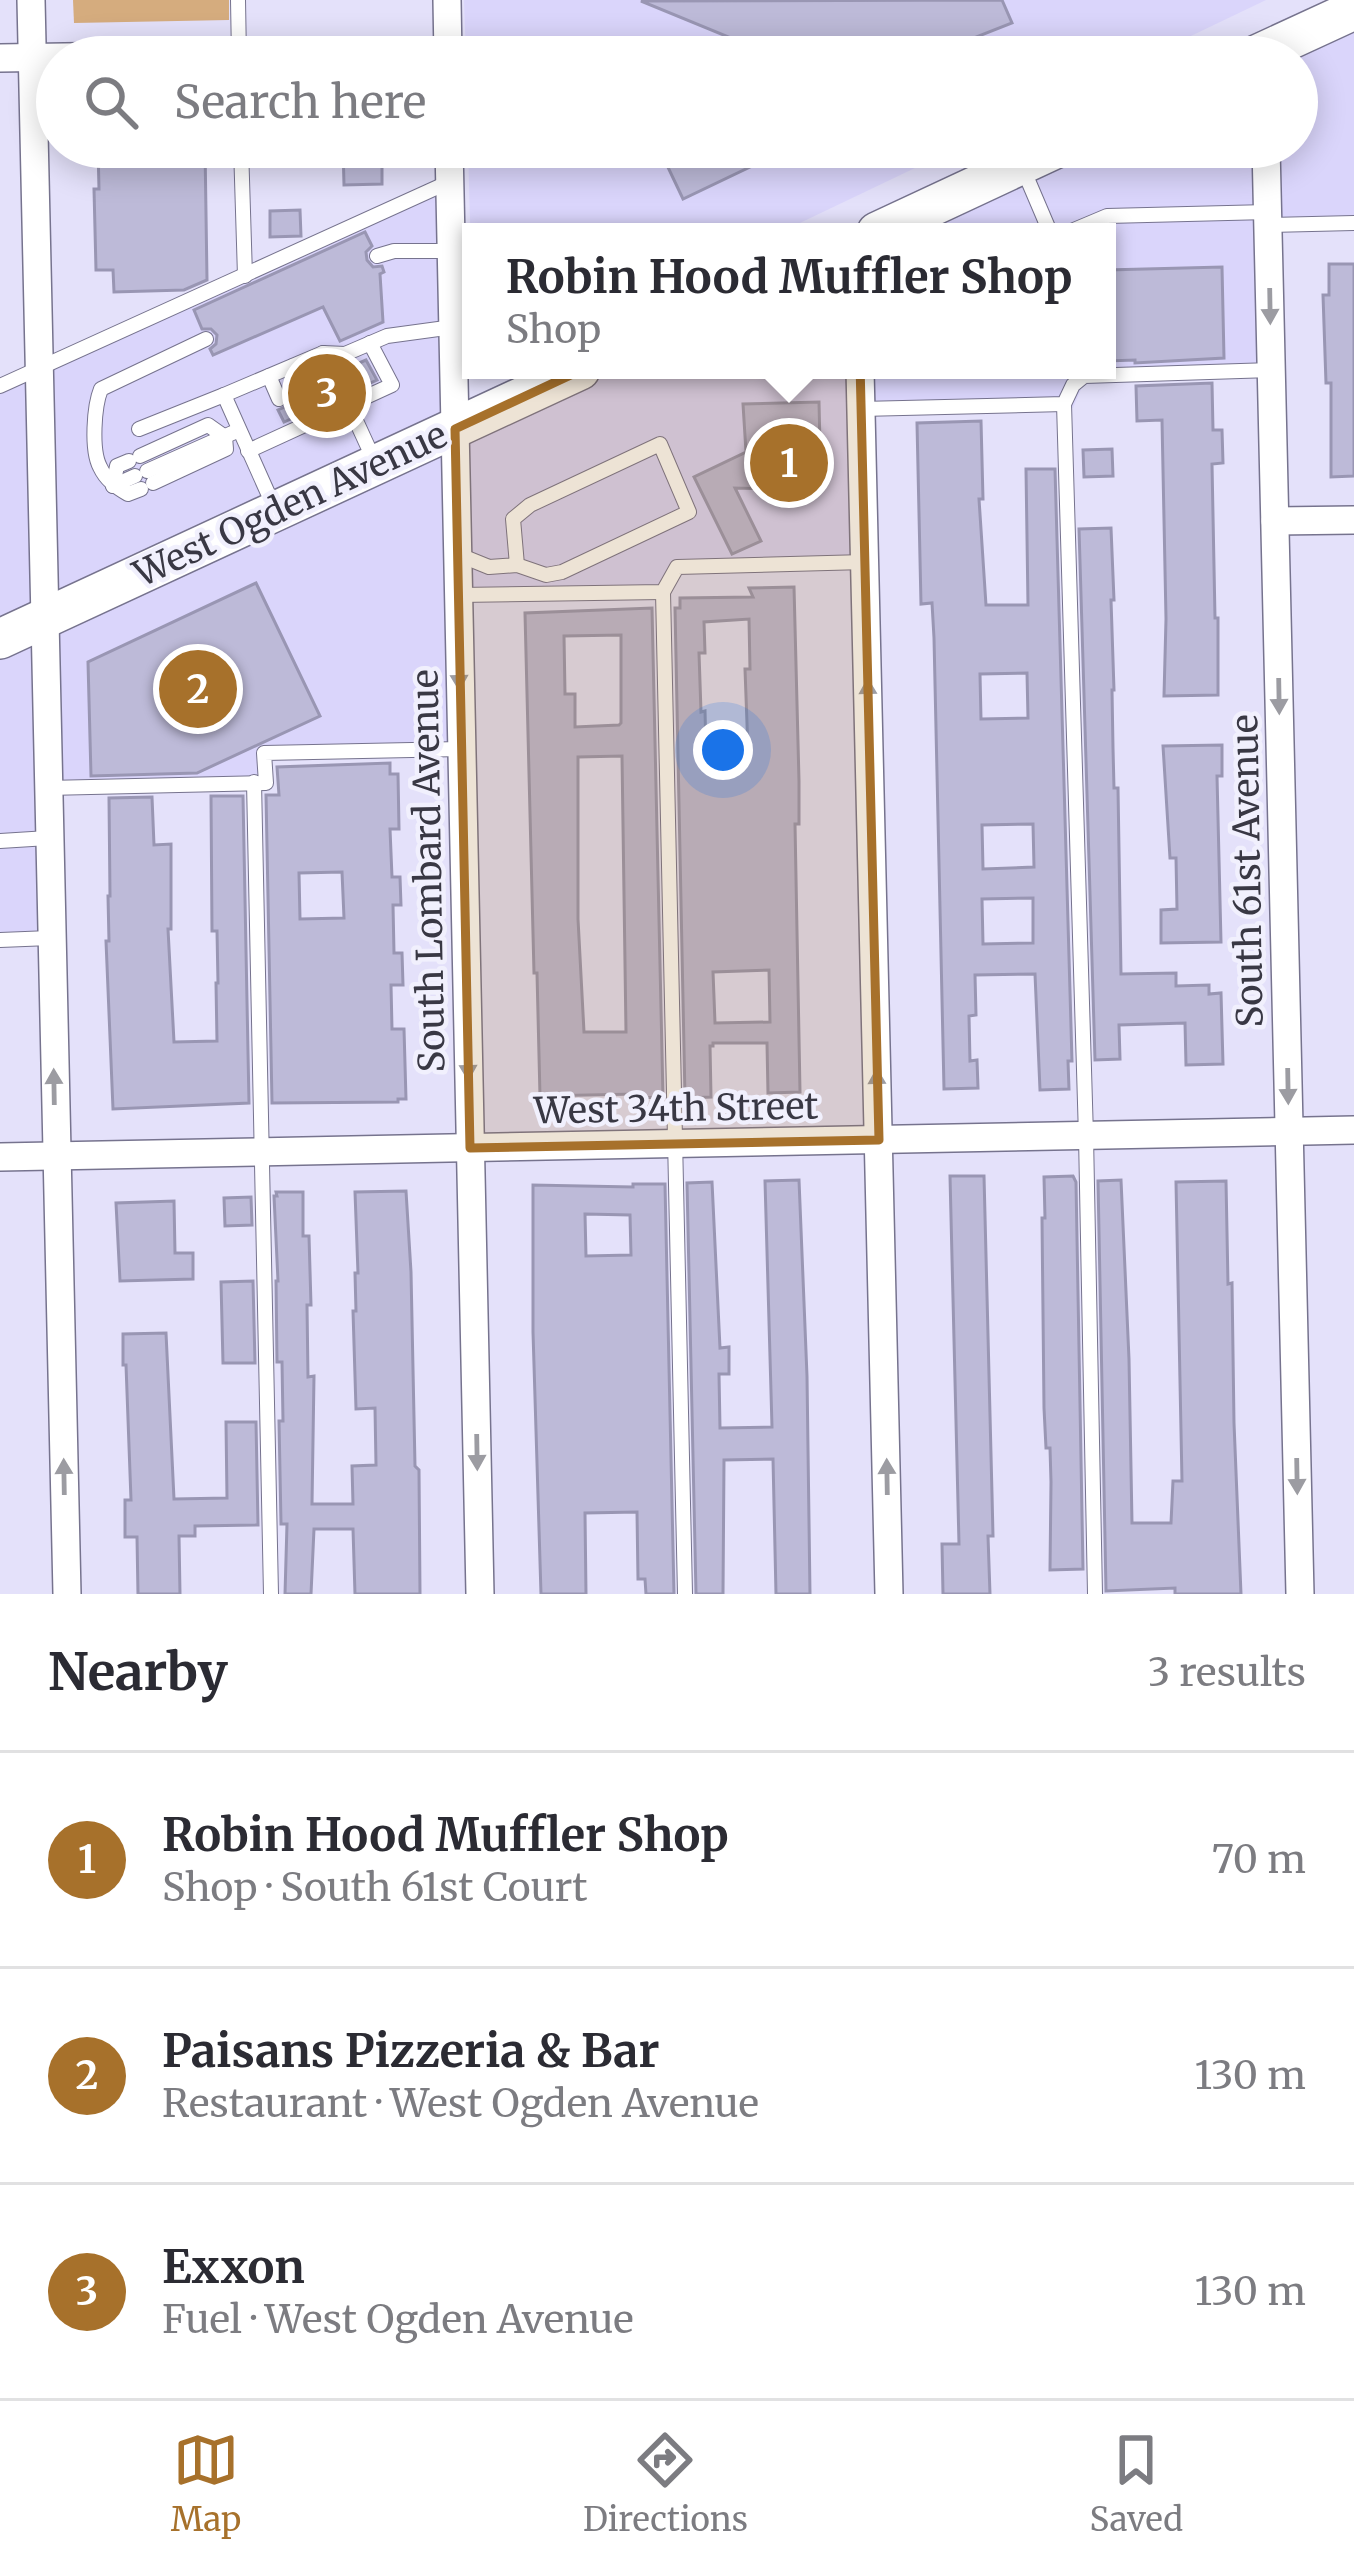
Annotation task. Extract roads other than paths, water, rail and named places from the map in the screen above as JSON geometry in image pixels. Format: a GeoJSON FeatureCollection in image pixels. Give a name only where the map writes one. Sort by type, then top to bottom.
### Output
{"type":"FeatureCollection","features":[{"type":"Feature","properties":{"kind":"main road"},"geometry":{"type":"LineString","coordinates":[[1300,36],[1354,10]]}},
{"type":"Feature","properties":{"kind":"main road"},"geometry":{"type":"LineString","coordinates":[[896,223],[1015,168]]}},
{"type":"Feature","properties":{"kind":"main road","name":"West Ogden Avenue"},"geometry":{"type":"LineString","coordinates":[[0,639],[561,379]]}},
{"type":"Feature","properties":{"kind":"street"},"geometry":{"type":"LineString","coordinates":[[31,0],[67,1594]]}},
{"type":"Feature","properties":{"kind":"street"},"geometry":{"type":"LineString","coordinates":[[447,0],[448,36]]}},
{"type":"Feature","properties":{"kind":"street"},"geometry":{"type":"LineString","coordinates":[[0,58],[36,58]]}},
{"type":"Feature","properties":{"kind":"street","name":"South Lombard Avenue"},"geometry":{"type":"LineString","coordinates":[[449,168],[480,1594]]}},
{"type":"Feature","properties":{"kind":"street","name":"South 61st Avenue"},"geometry":{"type":"LineString","coordinates":[[1267,168],[1300,1594]]}},
{"type":"Feature","properties":{"kind":"street"},"geometry":{"type":"LineString","coordinates":[[860,379],[889,1594]]}},
{"type":"Feature","properties":{"kind":"street"},"geometry":{"type":"LineString","coordinates":[[1275,521],[1354,520]]}},
{"type":"Feature","properties":{"kind":"street","name":"West 34th Street"},"geometry":{"type":"LineString","coordinates":[[0,1157],[1354,1130]]}},
{"type":"Feature","properties":{"kind":"lane"},"geometry":{"type":"LineString","coordinates":[[238,0],[239,36]]}},
{"type":"Feature","properties":{"kind":"lane"},"geometry":{"type":"LineString","coordinates":[[242,168],[245,276]]}},
{"type":"Feature","properties":{"kind":"lane"},"geometry":{"type":"LineString","coordinates":[[1022,168],[1046,223]]}},
{"type":"Feature","properties":{"kind":"lane"},"geometry":{"type":"LineString","coordinates":[[0,386],[449,182]]}},
{"type":"Feature","properties":{"kind":"lane"},"geometry":{"type":"LineString","coordinates":[[1090,223],[1107,216],[1354,223]]}},
{"type":"Feature","properties":{"kind":"lane"},"geometry":{"type":"LineString","coordinates":[[377,256],[394,251],[451,250]]}},
{"type":"Feature","properties":{"kind":"lane"},"geometry":{"type":"LineString","coordinates":[[139,429],[323,353],[345,354],[387,336],[453,327]]}},
{"type":"Feature","properties":{"kind":"lane"},"geometry":{"type":"LineString","coordinates":[[206,339],[101,389],[94,404],[97,463],[113,486],[141,473],[226,449],[232,433]]}},
{"type":"Feature","properties":{"kind":"lane"},"geometry":{"type":"LineString","coordinates":[[248,451],[392,385],[370,343]]}},
{"type":"Feature","properties":{"kind":"lane"},"geometry":{"type":"LineString","coordinates":[[323,353],[334,375]]}},
{"type":"Feature","properties":{"kind":"lane"},"geometry":{"type":"LineString","coordinates":[[293,366],[303,388]]}},
{"type":"Feature","properties":{"kind":"lane"},"geometry":{"type":"LineString","coordinates":[[1116,375],[1272,370]]}},
{"type":"Feature","properties":{"kind":"lane"},"geometry":{"type":"LineString","coordinates":[[269,376],[279,399]]}},
{"type":"Feature","properties":{"kind":"lane"},"geometry":{"type":"LineString","coordinates":[[1080,379],[1064,404],[1095,1594]]}},
{"type":"Feature","properties":{"kind":"lane"},"geometry":{"type":"LineString","coordinates":[[224,395],[232,433],[248,451],[276,512]]}},
{"type":"Feature","properties":{"kind":"lane"},"geometry":{"type":"LineString","coordinates":[[348,404],[376,465]]}},
{"type":"Feature","properties":{"kind":"lane"},"geometry":{"type":"LineString","coordinates":[[861,409],[1064,404]]}},
{"type":"Feature","properties":{"kind":"lane"},"geometry":{"type":"LineString","coordinates":[[141,473],[208,425],[232,433]]}},
{"type":"Feature","properties":{"kind":"lane"},"geometry":{"type":"LineString","coordinates":[[457,554],[489,568],[518,565],[546,574],[562,572],[689,512],[659,444],[530,505],[513,519],[518,565]]}},
{"type":"Feature","properties":{"kind":"lane"},"geometry":{"type":"LineString","coordinates":[[685,1594],[663,592],[676,568],[865,562]]}},
{"type":"Feature","properties":{"kind":"lane"},"geometry":{"type":"LineString","coordinates":[[457,595],[663,592]]}},
{"type":"Feature","properties":{"kind":"lane"},"geometry":{"type":"LineString","coordinates":[[47,788],[266,783],[264,753],[460,749]]}},
{"type":"Feature","properties":{"kind":"lane"},"geometry":{"type":"LineString","coordinates":[[254,782],[271,1594]]}},
{"type":"Feature","properties":{"kind":"lane"},"geometry":{"type":"LineString","coordinates":[[0,841],[48,838]]}},
{"type":"Feature","properties":{"kind":"lane"},"geometry":{"type":"LineString","coordinates":[[0,940],[50,938]]}},
{"type":"Feature","properties":{"kind":"place","name":"Exxon"},"geometry":{"type":"Point","coordinates":[327,393]}},
{"type":"Feature","properties":{"kind":"place","name":"Robin Hood Muffler Shop"},"geometry":{"type":"Point","coordinates":[789,463]}},
{"type":"Feature","properties":{"kind":"place","name":"Paisans Pizzeria & Bar"},"geometry":{"type":"Point","coordinates":[198,689]}}]}
